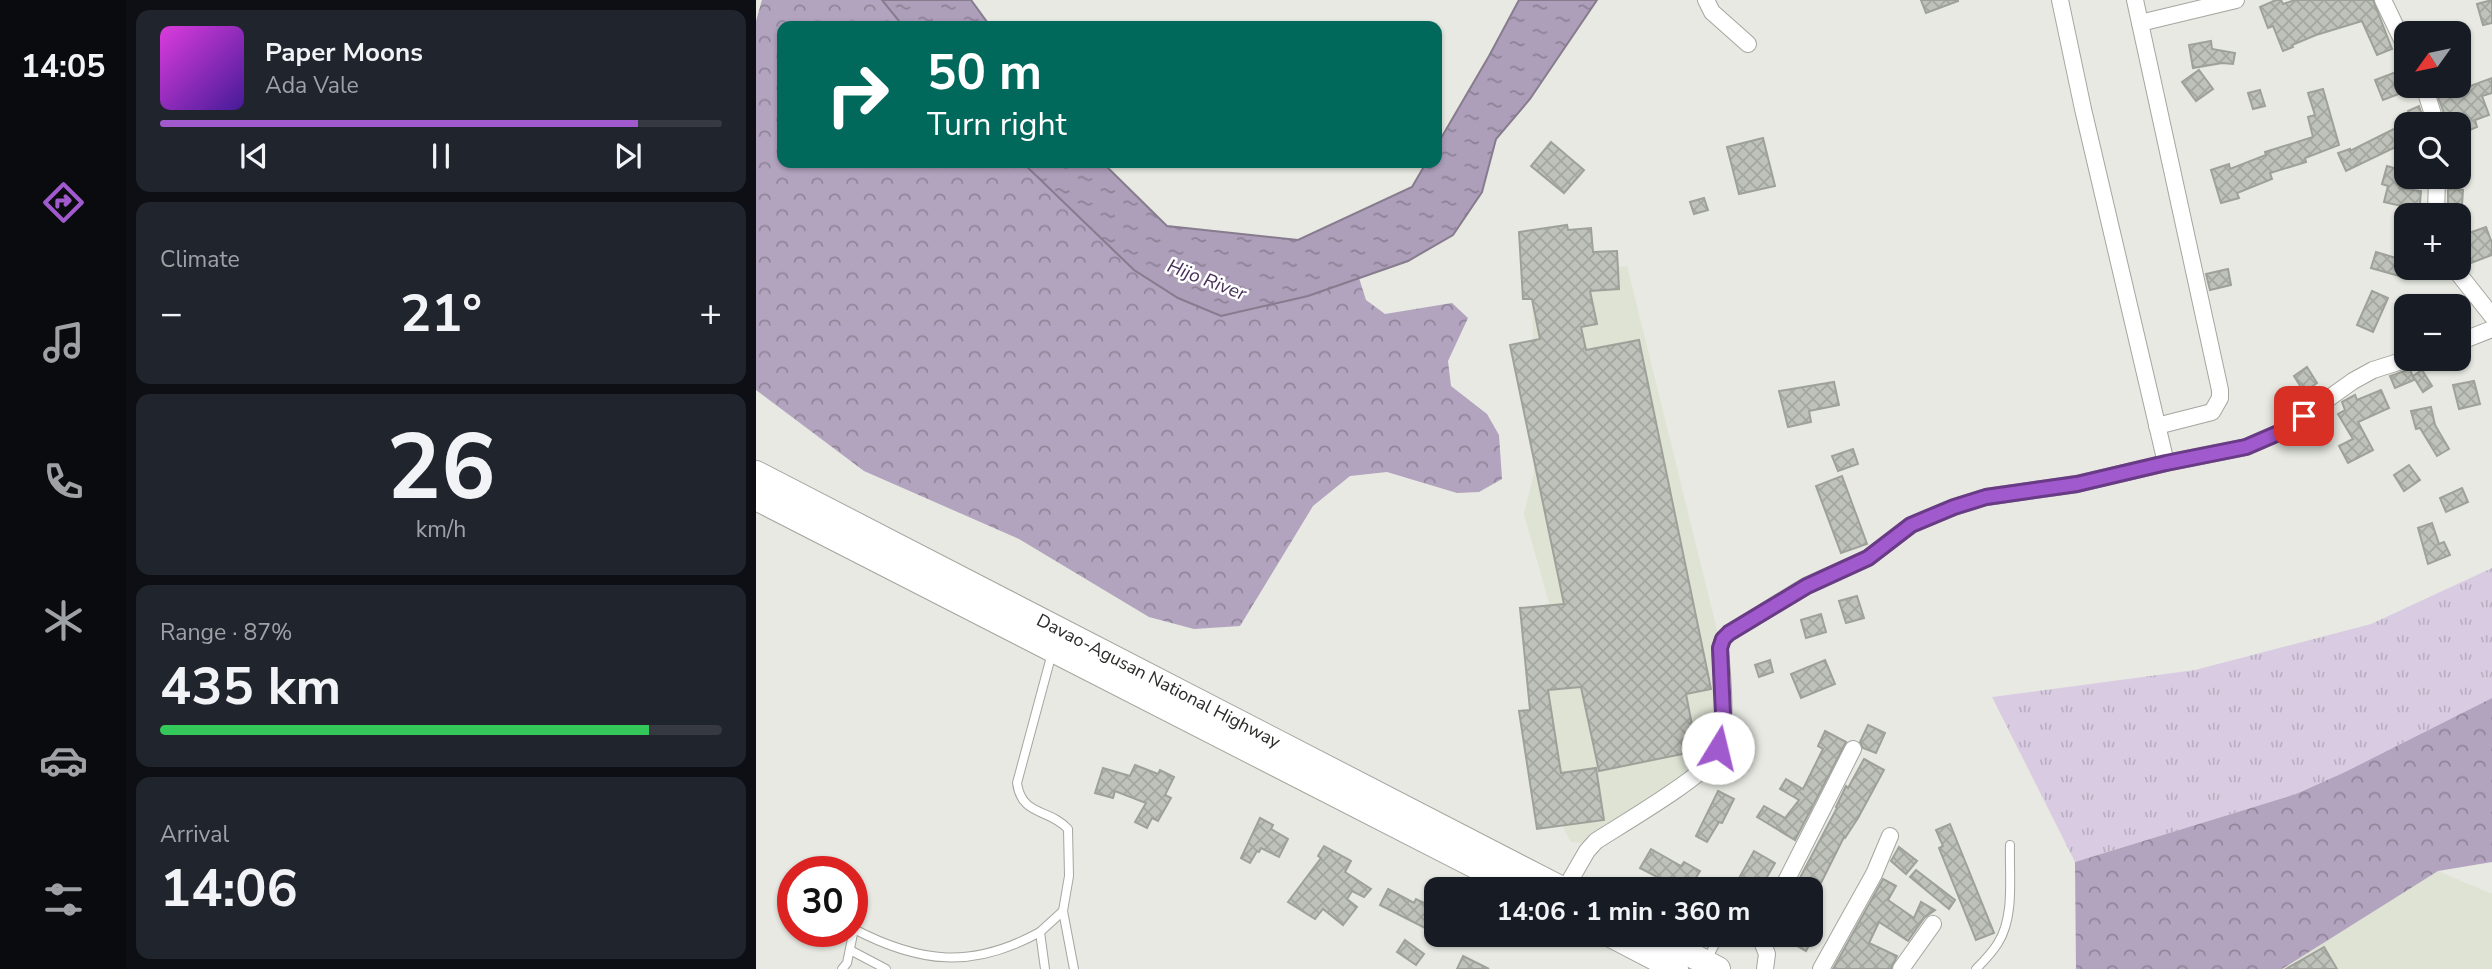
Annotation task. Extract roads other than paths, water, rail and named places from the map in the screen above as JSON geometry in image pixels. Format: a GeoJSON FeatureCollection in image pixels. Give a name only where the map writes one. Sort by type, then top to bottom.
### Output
{"type":"FeatureCollection","features":[{"type":"Feature","properties":{"kind":"highway","name":"Davao-Agusan National Highway"},"geometry":{"type":"LineString","coordinates":[[756,473],[1540,877]]}},
{"type":"Feature","properties":{"kind":"highway","name":"Davao-Agusan National Highway"},"geometry":{"type":"LineString","coordinates":[[756,498],[1497,877]]}},
{"type":"Feature","properties":{"kind":"highway"},"geometry":{"type":"LineString","coordinates":[[1634,947],[1676,969]]}},
{"type":"Feature","properties":{"kind":"highway"},"geometry":{"type":"LineString","coordinates":[[1676,947],[1712,966]]}},
{"type":"Feature","properties":{"kind":"street"},"geometry":{"type":"LineString","coordinates":[[1706,0],[1712,12],[1748,44]]}},
{"type":"Feature","properties":{"kind":"street"},"geometry":{"type":"LineString","coordinates":[[2060,0],[2166,463]]}},
{"type":"Feature","properties":{"kind":"street"},"geometry":{"type":"LineString","coordinates":[[2135,0],[2220,390],[2220,398],[2212,412],[2157,426]]}},
{"type":"Feature","properties":{"kind":"street"},"geometry":{"type":"LineString","coordinates":[[2140,23],[2235,0]]}},
{"type":"Feature","properties":{"kind":"street"},"geometry":{"type":"LineString","coordinates":[[2383,0],[2394,23]]}},
{"type":"Feature","properties":{"kind":"street"},"geometry":{"type":"LineString","coordinates":[[2464,280],[2492,316]]}},
{"type":"Feature","properties":{"kind":"street"},"geometry":{"type":"LineString","coordinates":[[2471,337],[2492,329]]}},
{"type":"Feature","properties":{"kind":"street"},"geometry":{"type":"LineString","coordinates":[[1571,877],[1596,841],[1694,777],[1714,758],[1723,715],[1720,648],[1729,633],[1807,586],[1868,558],[1911,525],[1954,507],[1986,497],[2077,484],[2246,447],[2283,431],[2353,381],[2373,370],[2394,363]]}},
{"type":"Feature","properties":{"kind":"street"},"geometry":{"type":"LineString","coordinates":[[1788,877],[1853,749]]}},
{"type":"Feature","properties":{"kind":"street"},"geometry":{"type":"LineString","coordinates":[[1821,969],[1874,874],[1890,836]]}},
{"type":"Feature","properties":{"kind":"street"},"geometry":{"type":"LineString","coordinates":[[1901,969],[1933,924]]}},
{"type":"Feature","properties":{"kind":"street"},"geometry":{"type":"LineString","coordinates":[[1764,947],[1768,960],[1765,969]]}},
{"type":"Feature","properties":{"kind":"lane"},"geometry":{"type":"LineString","coordinates":[[1053,649],[1017,783],[1021,800],[1026,806],[1063,823],[1068,829],[1069,876],[1063,911],[1074,969]]}},
{"type":"Feature","properties":{"kind":"lane"},"geometry":{"type":"LineString","coordinates":[[1976,969],[1999,941],[2006,922],[2010,845]]}},
{"type":"Feature","properties":{"kind":"lane"},"geometry":{"type":"LineString","coordinates":[[868,936],[905,953],[935,961],[979,961],[1018,948],[1063,911]]}},
{"type":"Feature","properties":{"kind":"lane"},"geometry":{"type":"LineString","coordinates":[[1040,932],[1045,969]]}},
{"type":"Feature","properties":{"kind":"lane"},"geometry":{"type":"LineString","coordinates":[[842,969],[847,963],[850,947]]}},
{"type":"Feature","properties":{"kind":"lane"},"geometry":{"type":"LineString","coordinates":[[1712,966],[1717,947]]}},
{"type":"Feature","properties":{"kind":"lane"},"geometry":{"type":"LineString","coordinates":[[850,950],[886,969]]}},
{"type":"Feature","properties":{"kind":"water"},"geometry":{"type":"Polygon","coordinates":[[[882,0],[971,0],[986,21],[899,21],[882,0]]]}},
{"type":"Feature","properties":{"kind":"water","name":"Hijo River"},"geometry":{"type":"Polygon","coordinates":[[[1519,0],[1597,0],[1530,99],[1496,139],[1482,192],[1453,235],[1408,261],[1308,296],[1221,316],[1178,298],[1134,270],[1028,168],[1108,168],[1167,226],[1298,240],[1412,187],[1423,168],[1442,168],[1442,136],[1519,0]]]}}]}
